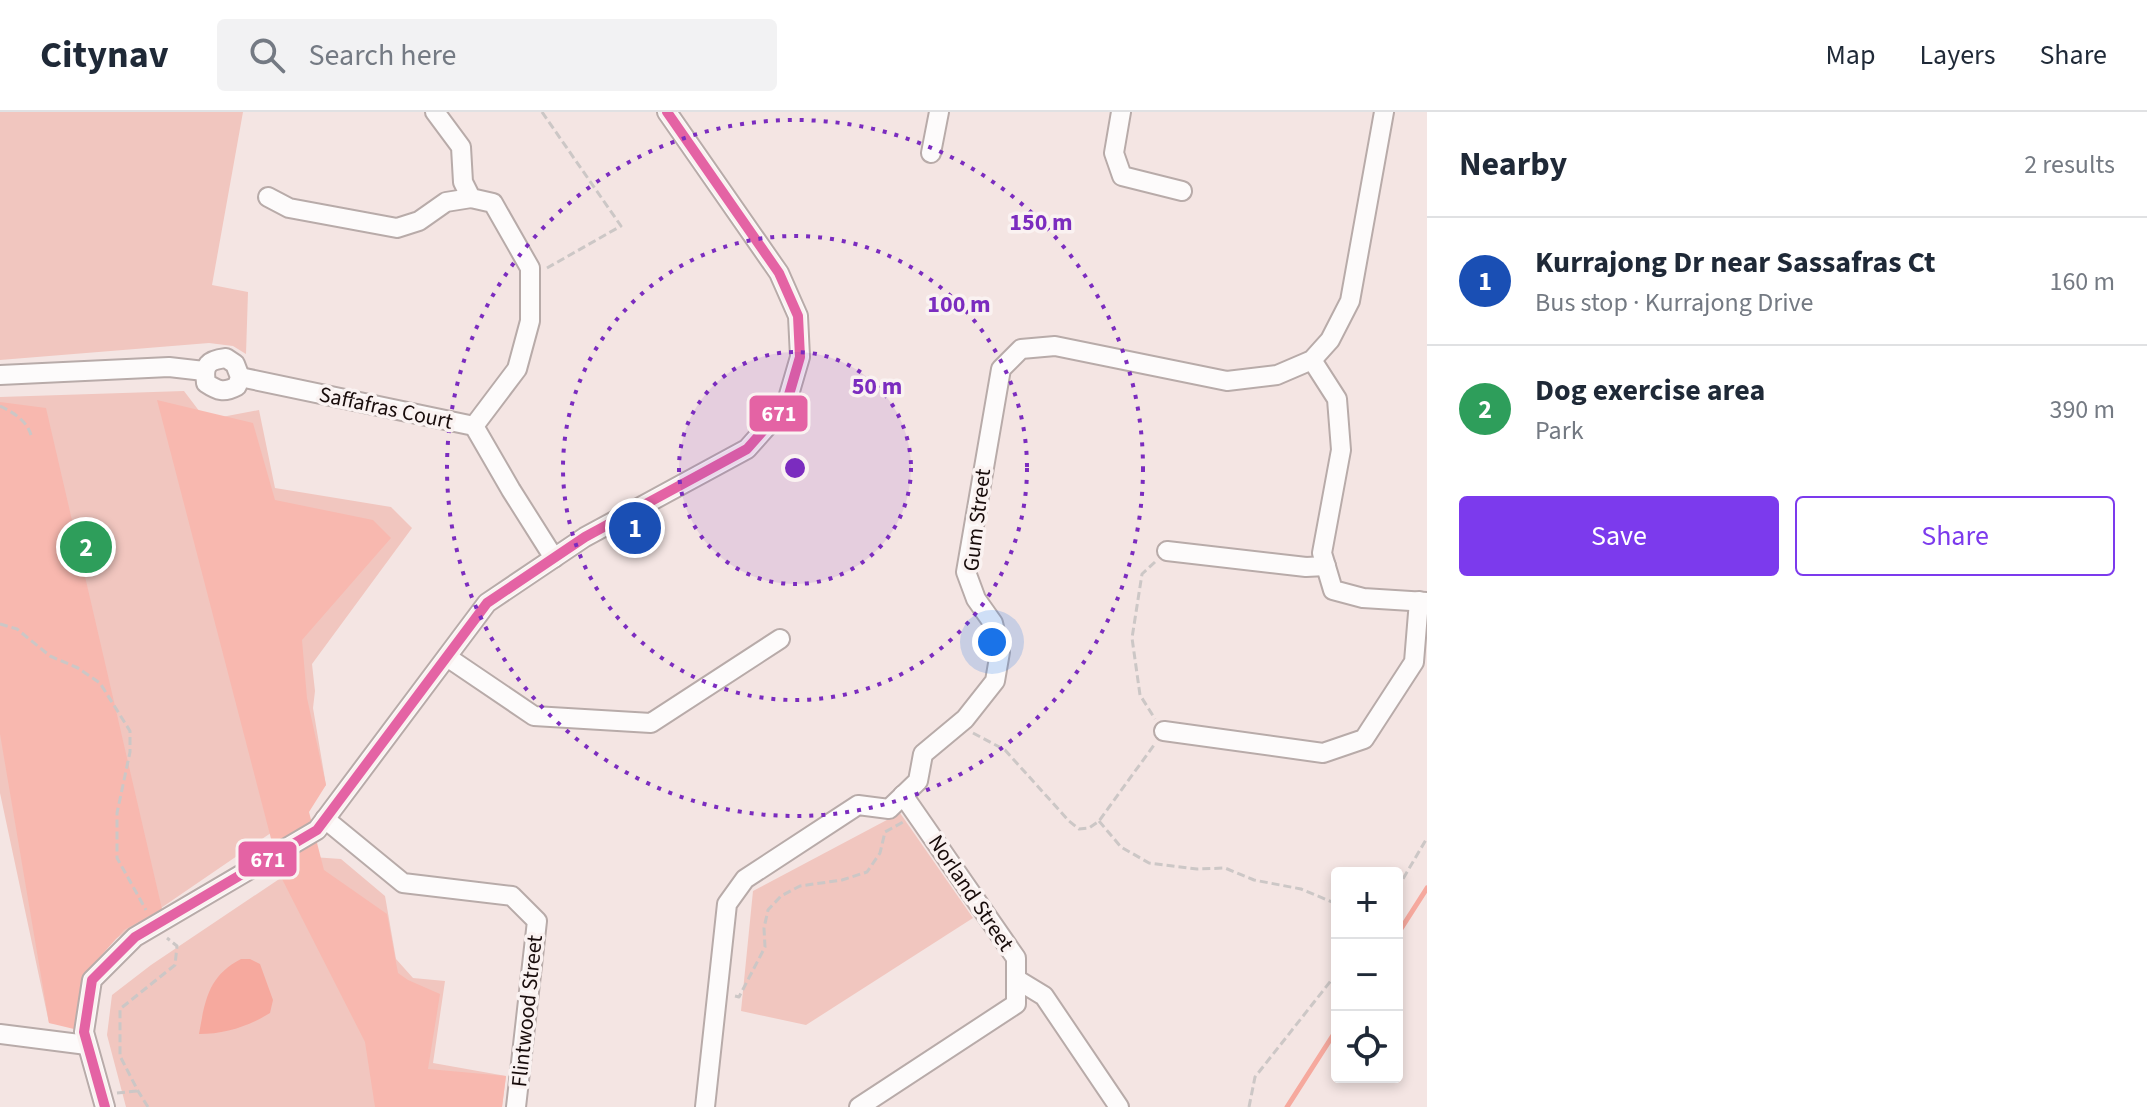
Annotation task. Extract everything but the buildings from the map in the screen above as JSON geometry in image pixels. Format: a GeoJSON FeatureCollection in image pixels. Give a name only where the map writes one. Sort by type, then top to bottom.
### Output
{"type":"FeatureCollection","features":[{"type":"Feature","properties":{"kind":"street"},"geometry":{"type":"LineString","coordinates":[[435,112],[461,147],[463,182],[471,198]]}},
{"type":"Feature","properties":{"kind":"street"},"geometry":{"type":"LineString","coordinates":[[105,1107],[84,1032],[92,980],[135,937],[317,830],[487,603],[585,537],[747,449],[786,405],[800,357],[798,316],[779,273],[667,112]]}},
{"type":"Feature","properties":{"kind":"street"},"geometry":{"type":"LineString","coordinates":[[931,153],[939,112]]}},
{"type":"Feature","properties":{"kind":"street"},"geometry":{"type":"LineString","coordinates":[[1121,112],[1114,153],[1122,176],[1182,191]]}},
{"type":"Feature","properties":{"kind":"street"},"geometry":{"type":"LineString","coordinates":[[1164,731],[1323,753],[1364,739],[1414,662],[1423,602],[1363,598],[1333,590],[1322,553],[1341,450],[1337,399],[1312,360],[1330,340],[1350,301],[1384,112]]}},
{"type":"Feature","properties":{"kind":"street"},"geometry":{"type":"LineString","coordinates":[[268,197],[289,208],[397,228],[419,221],[446,202],[471,198],[493,203],[530,268],[530,321],[517,369],[474,426]]}},
{"type":"Feature","properties":{"kind":"street","name":"Gum Street"},"geometry":{"type":"LineString","coordinates":[[903,795],[918,781],[923,754],[965,719],[995,681],[1000,652],[993,623],[976,599],[966,572],[1001,369],[1021,349],[1055,346],[1227,381],[1277,375],[1312,360]]}},
{"type":"Feature","properties":{"kind":"street","name":"Saffafras Court"},"geometry":{"type":"LineString","coordinates":[[0,375],[169,367],[204,371],[215,359],[226,358],[235,364],[240,377],[474,426],[554,558]]}},
{"type":"Feature","properties":{"kind":"street"},"geometry":{"type":"LineString","coordinates":[[1167,551],[1306,567],[1326,566]]}},
{"type":"Feature","properties":{"kind":"street"},"geometry":{"type":"LineString","coordinates":[[447,657],[534,716],[651,723],[780,639]]}},
{"type":"Feature","properties":{"kind":"street"},"geometry":{"type":"LineString","coordinates":[[705,1107],[727,904],[745,879],[858,805],[889,809],[903,795]]}},
{"type":"Feature","properties":{"kind":"street","name":"Norland Street"},"geometry":{"type":"LineString","coordinates":[[859,1107],[1016,1004],[1016,958],[903,795]]}},
{"type":"Feature","properties":{"kind":"street","name":"Flintwood Street"},"geometry":{"type":"LineString","coordinates":[[325,819],[403,883],[512,896],[537,921],[516,1107]]}},
{"type":"Feature","properties":{"kind":"street"},"geometry":{"type":"LineString","coordinates":[[1016,979],[1044,996],[1119,1107]]}},
{"type":"Feature","properties":{"kind":"street"},"geometry":{"type":"LineString","coordinates":[[0,1034],[87,1045]]}},
{"type":"Feature","properties":{"kind":"path"},"geometry":{"type":"LineString","coordinates":[[530,277],[621,226],[542,112]]}},
{"type":"Feature","properties":{"kind":"path"},"geometry":{"type":"LineString","coordinates":[[0,406],[19,417],[31,435]]}},
{"type":"Feature","properties":{"kind":"path"},"geometry":{"type":"LineString","coordinates":[[965,719],[973,734],[1005,750],[1079,829],[1089,828],[1099,821],[1164,731],[1140,695],[1132,638],[1142,574],[1167,551]]}},
{"type":"Feature","properties":{"kind":"path"},"geometry":{"type":"LineString","coordinates":[[0,624],[17,629],[50,656],[78,668],[100,683],[130,731],[130,752],[117,813],[117,858],[153,927],[177,946],[175,965],[120,1009],[120,1056],[148,1107]]}},
{"type":"Feature","properties":{"kind":"path"},"geometry":{"type":"LineString","coordinates":[[716,994],[739,997],[765,947],[764,928],[768,910],[781,896],[800,886],[842,880],[867,872],[880,853],[885,832],[917,814]]}},
{"type":"Feature","properties":{"kind":"path"},"geometry":{"type":"LineString","coordinates":[[1099,821],[1121,847],[1149,863],[1197,869],[1225,868],[1254,880],[1301,889],[1331,902]]}},
{"type":"Feature","properties":{"kind":"path"},"geometry":{"type":"LineString","coordinates":[[1403,879],[1427,838]]}},
{"type":"Feature","properties":{"kind":"path"},"geometry":{"type":"LineString","coordinates":[[1249,1107],[1255,1077],[1331,981]]}},
{"type":"Feature","properties":{"kind":"shaded area"},"geometry":{"type":"Polygon","coordinates":[[[0,112],[243,112],[212,285],[248,292],[246,354],[233,346],[209,343],[0,360],[0,112]]]}},
{"type":"Feature","properties":{"kind":"shaded area"},"geometry":{"type":"Polygon","coordinates":[[[184,391],[206,420],[259,410],[275,488],[391,507],[412,528],[312,664],[313,708],[326,785],[297,815],[104,947],[83,980],[72,1025],[49,1023],[0,793],[0,397],[184,391]]]}},
{"type":"Feature","properties":{"kind":"shaded area"},"geometry":{"type":"Polygon","coordinates":[[[157,400],[253,423],[275,500],[373,520],[391,538],[302,640],[307,698],[326,785],[309,812],[324,870],[387,914],[398,973],[440,994],[428,1069],[506,1076],[502,1107],[375,1107],[365,1042],[281,877],[157,400]]]}},
{"type":"Feature","properties":{"kind":"shaded area"},"geometry":{"type":"Polygon","coordinates":[[[0,402],[46,408],[162,909],[124,930],[82,977],[74,1029],[49,1023],[0,734],[0,402]]]}},
{"type":"Feature","properties":{"kind":"shaded area"},"geometry":{"type":"Polygon","coordinates":[[[900,813],[973,918],[806,1025],[741,1011],[753,891],[900,813]]]}},
{"type":"Feature","properties":{"kind":"shaded area"},"geometry":{"type":"Polygon","coordinates":[[[312,857],[341,859],[385,896],[396,959],[413,978],[445,981],[433,1063],[506,1076],[502,1107],[126,1107],[107,1035],[112,995],[151,965],[312,857]]]}},
{"type":"Feature","properties":{"kind":"shaded area"},"geometry":{"type":"Polygon","coordinates":[[[241,959],[260,964],[273,1000],[270,1013],[236,1028],[199,1034],[210,990],[221,973],[241,959]]]}},
{"type":"Feature","properties":{"kind":"waterway"},"geometry":{"type":"LineString","coordinates":[[1403,926],[1427,888]]}},
{"type":"Feature","properties":{"kind":"waterway"},"geometry":{"type":"LineString","coordinates":[[1287,1107],[1331,1038]]}},
{"type":"Feature","properties":{"kind":"transit line","name":"671"},"geometry":{"type":"LineString","coordinates":[[105,1107],[84,1032],[92,980],[135,937],[317,830],[487,603],[585,537],[747,449],[786,405],[800,357],[798,316],[779,273],[667,112]]}},
{"type":"Feature","properties":{"kind":"place","name":"Kurrajong Dr near Sassafras Ct"},"geometry":{"type":"Point","coordinates":[635,528]}},
{"type":"Feature","properties":{"kind":"place","name":"Dog exercise area"},"geometry":{"type":"Point","coordinates":[86,547]}}]}
